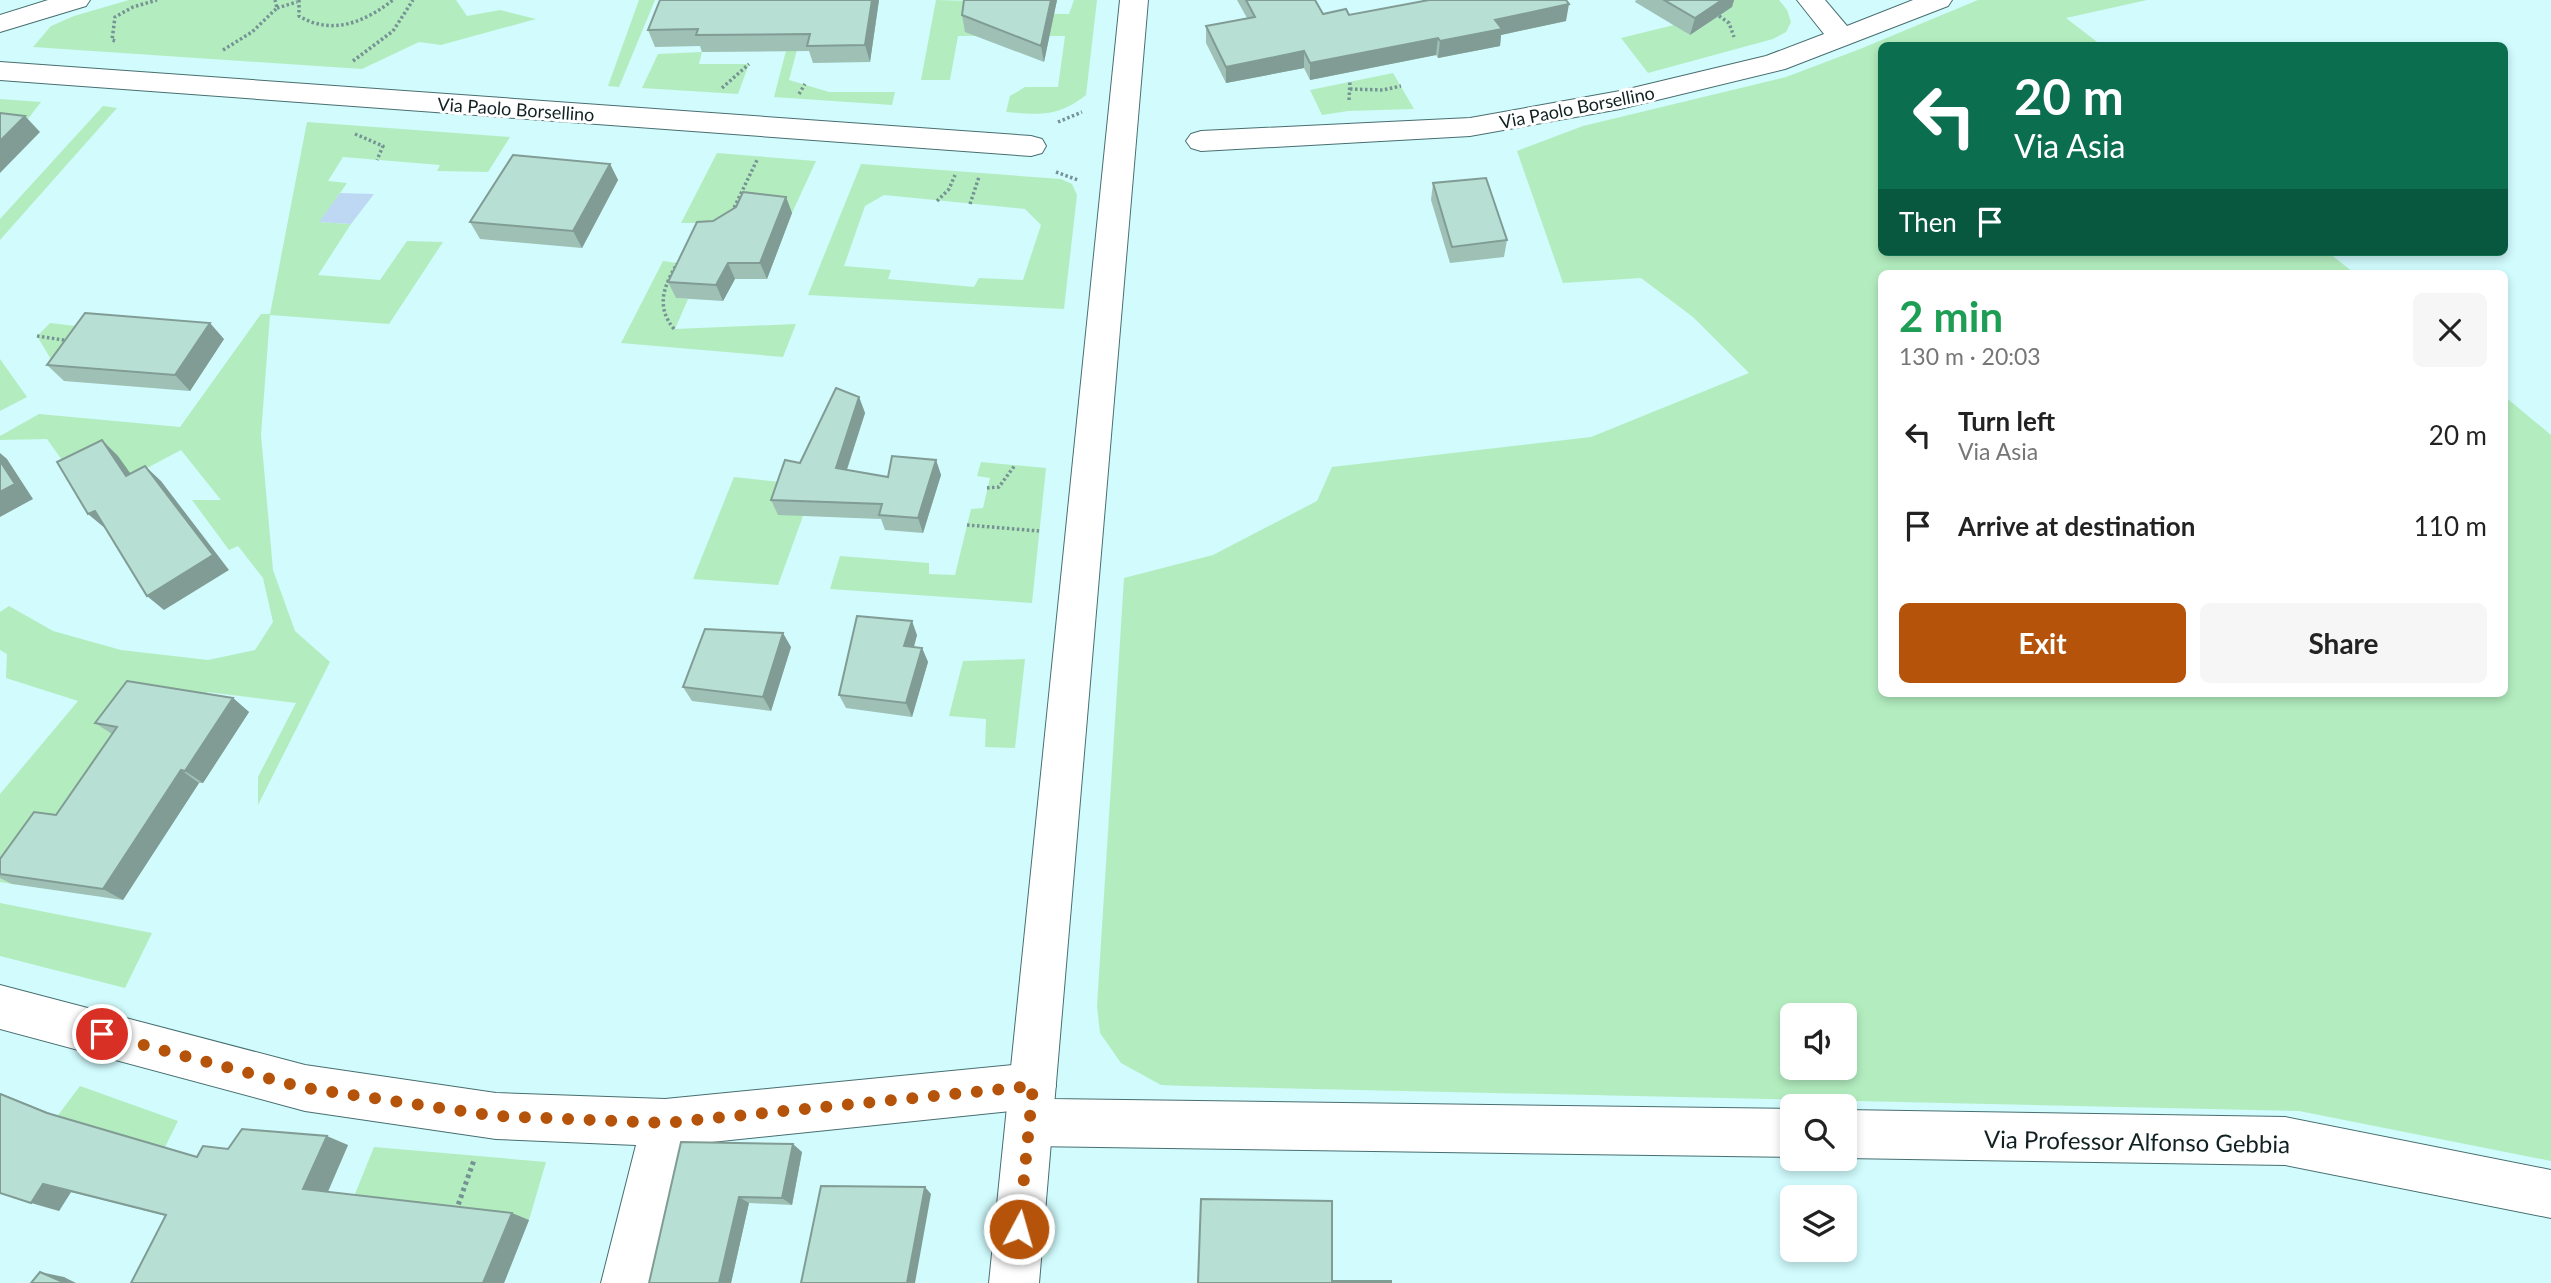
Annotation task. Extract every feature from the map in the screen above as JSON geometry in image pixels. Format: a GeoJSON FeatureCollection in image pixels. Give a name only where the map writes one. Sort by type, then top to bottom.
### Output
{"type":"FeatureCollection","features":[{"type":"Feature","properties":{"kind":"street"},"geometry":{"type":"LineString","coordinates":[[0,24],[76,0]]}},
{"type":"Feature","properties":{"kind":"street"},"geometry":{"type":"LineString","coordinates":[[1013,1283],[1135,0]]}},
{"type":"Feature","properties":{"kind":"street"},"geometry":{"type":"LineString","coordinates":[[1811,0],[1842,38]]}},
{"type":"Feature","properties":{"kind":"street","name":"Via Paolo Borsellino"},"geometry":{"type":"LineString","coordinates":[[1201,141],[1470,127],[1665,90],[1775,63],[1938,0]]}},
{"type":"Feature","properties":{"kind":"street","name":"Via Paolo Borsellino"},"geometry":{"type":"LineString","coordinates":[[0,71],[1031,146]]}},
{"type":"Feature","properties":{"kind":"street"},"geometry":{"type":"LineString","coordinates":[[0,1007],[305,1088],[496,1116],[665,1123],[1032,1104],[1505,1129],[1780,1133]]}},
{"type":"Feature","properties":{"kind":"street"},"geometry":{"type":"LineString","coordinates":[[626,1283],[665,1123]]}},
{"type":"Feature","properties":{"kind":"street","name":"Via Professor Alfonso Gebbia"},"geometry":{"type":"LineString","coordinates":[[1857,1134],[2285,1141],[2551,1195]]}},
{"type":"Feature","properties":{"kind":"path"},"geometry":{"type":"LineString","coordinates":[[124,41],[112,40],[114,17],[133,7],[157,0]]}},
{"type":"Feature","properties":{"kind":"path"},"geometry":{"type":"LineString","coordinates":[[275,0],[277,8]]}},
{"type":"Feature","properties":{"kind":"path"},"geometry":{"type":"LineString","coordinates":[[217,59],[224,50],[244,40],[277,8],[299,1],[299,16],[308,23],[330,27],[362,21],[378,13],[393,0]]}},
{"type":"Feature","properties":{"kind":"path"},"geometry":{"type":"LineString","coordinates":[[346,68],[393,31],[413,0]]}},
{"type":"Feature","properties":{"kind":"path"},"geometry":{"type":"LineString","coordinates":[[1719,16],[1729,23],[1735,36],[1732,43]]}},
{"type":"Feature","properties":{"kind":"path"},"geometry":{"type":"LineString","coordinates":[[212,48],[237,51]]}},
{"type":"Feature","properties":{"kind":"path"},"geometry":{"type":"LineString","coordinates":[[341,59],[354,60]]}},
{"type":"Feature","properties":{"kind":"path"},"geometry":{"type":"LineString","coordinates":[[715,93],[749,64]]}},
{"type":"Feature","properties":{"kind":"path"},"geometry":{"type":"LineString","coordinates":[[1350,89],[1383,90],[1401,86]]}},
{"type":"Feature","properties":{"kind":"path"},"geometry":{"type":"LineString","coordinates":[[345,130],[383,146],[377,160]]}},
{"type":"Feature","properties":{"kind":"path"},"geometry":{"type":"LineString","coordinates":[[732,212],[759,156]]}},
{"type":"Feature","properties":{"kind":"path"},"geometry":{"type":"LineString","coordinates":[[937,201],[949,189],[956,171]]}},
{"type":"Feature","properties":{"kind":"path"},"geometry":{"type":"LineString","coordinates":[[970,204],[981,173]]}},
{"type":"Feature","properties":{"kind":"path"},"geometry":{"type":"LineString","coordinates":[[674,329],[664,319],[660,300],[665,282],[678,263]]}},
{"type":"Feature","properties":{"kind":"path"},"geometry":{"type":"LineString","coordinates":[[37,336],[76,342]]}},
{"type":"Feature","properties":{"kind":"path"},"geometry":{"type":"LineString","coordinates":[[987,488],[999,487],[1015,465]]}},
{"type":"Feature","properties":{"kind":"path"},"geometry":{"type":"LineString","coordinates":[[967,525],[1040,531]]}},
{"type":"Feature","properties":{"kind":"path"},"geometry":{"type":"LineString","coordinates":[[456,1211],[475,1156]]}},
{"type":"Feature","properties":{"kind":"green space"},"geometry":{"type":"Polygon","coordinates":[[[129,0],[456,0],[467,16],[500,10],[536,19],[441,45],[419,42],[362,69],[33,47],[51,26],[74,16],[129,0]]]}},
{"type":"Feature","properties":{"kind":"green space"},"geometry":{"type":"Polygon","coordinates":[[[639,0],[655,0],[619,87],[608,86],[639,0]]]}},
{"type":"Feature","properties":{"kind":"green space"},"geometry":{"type":"Polygon","coordinates":[[[810,0],[789,80],[829,92],[895,92],[892,105],[774,97],[797,8],[810,0]]]}},
{"type":"Feature","properties":{"kind":"green space"},"geometry":{"type":"Polygon","coordinates":[[[936,0],[971,1],[969,13],[1069,14],[1074,0],[1097,0],[1086,95],[1066,107],[1048,113],[1006,112],[1010,96],[1025,87],[1058,87],[1065,36],[958,36],[950,80],[921,80],[936,0]]]}},
{"type":"Feature","properties":{"kind":"green space"},"geometry":{"type":"Polygon","coordinates":[[[1729,0],[1779,0],[1787,10],[1791,22],[1786,32],[1773,39],[1648,73],[1621,38],[1674,25],[1690,35],[1732,7],[1729,0]]]}},
{"type":"Feature","properties":{"kind":"green space"},"geometry":{"type":"Polygon","coordinates":[[[1978,0],[2147,0],[2066,18],[2097,42],[1878,42],[1878,256],[2333,256],[2350,270],[1878,270],[1878,697],[2508,697],[2508,399],[2551,435],[2551,1161],[2299,1111],[1857,1101],[1857,1094],[1780,1094],[1780,1099],[1161,1085],[1121,1063],[1100,1033],[1097,1006],[1124,578],[1213,555],[1317,501],[1332,467],[1591,437],[1749,373],[1693,317],[1641,278],[1563,283],[1517,151],[1583,126],[1786,77],[1978,0]]]}},
{"type":"Feature","properties":{"kind":"green space"},"geometry":{"type":"Polygon","coordinates":[[[702,52],[699,64],[749,64],[738,94],[642,88],[658,54],[702,52]]]}},
{"type":"Feature","properties":{"kind":"green space"},"geometry":{"type":"Polygon","coordinates":[[[1393,73],[1414,109],[1348,111],[1322,115],[1310,90],[1393,73]]]}},
{"type":"Feature","properties":{"kind":"green space"},"geometry":{"type":"Polygon","coordinates":[[[0,99],[41,102],[27,120],[0,118],[0,99]]]}},
{"type":"Feature","properties":{"kind":"green space"},"geometry":{"type":"Polygon","coordinates":[[[103,106],[117,108],[0,240],[0,219],[103,106]]]}},
{"type":"Feature","properties":{"kind":"green space"},"geometry":{"type":"Polygon","coordinates":[[[307,122],[510,137],[488,172],[437,171],[440,165],[343,157],[328,181],[347,183],[320,222],[351,224],[318,275],[380,280],[407,241],[443,242],[389,324],[270,315],[261,435],[273,570],[295,631],[330,662],[258,805],[258,777],[296,703],[207,692],[202,704],[12,884],[0,882],[0,794],[78,701],[6,678],[7,654],[0,650],[0,612],[9,606],[53,631],[121,650],[208,660],[255,650],[273,622],[263,578],[238,546],[229,550],[192,500],[221,500],[181,450],[132,476],[74,477],[47,439],[0,440],[0,436],[39,414],[180,427],[261,314],[270,314],[307,122]]]}},
{"type":"Feature","properties":{"kind":"green space"},"geometry":{"type":"Polygon","coordinates":[[[717,153],[816,161],[792,213],[742,223],[681,223],[717,153]]]}},
{"type":"Feature","properties":{"kind":"green space"},"geometry":{"type":"Polygon","coordinates":[[[861,164],[1061,179],[1072,184],[1077,195],[1064,309],[808,295],[861,164]],[[884,195],[865,206],[844,266],[891,270],[888,279],[974,287],[979,278],[1023,280],[1041,225],[1025,209],[884,195]]]}},
{"type":"Feature","properties":{"kind":"green space"},"geometry":{"type":"Polygon","coordinates":[[[663,261],[691,265],[677,298],[688,299],[675,329],[796,324],[783,357],[621,343],[663,261]]]}},
{"type":"Feature","properties":{"kind":"green space"},"geometry":{"type":"Polygon","coordinates":[[[50,323],[101,329],[64,381],[37,336],[50,323]]]}},
{"type":"Feature","properties":{"kind":"green space"},"geometry":{"type":"Polygon","coordinates":[[[0,359],[27,397],[0,411],[0,359]]]}},
{"type":"Feature","properties":{"kind":"green space"},"geometry":{"type":"Polygon","coordinates":[[[981,462],[1046,468],[1032,603],[830,589],[840,556],[929,563],[929,574],[955,575],[971,509],[983,508],[990,478],[977,476],[981,462]]]}},
{"type":"Feature","properties":{"kind":"green space"},"geometry":{"type":"Polygon","coordinates":[[[734,477],[789,483],[803,516],[778,585],[693,579],[734,477]]]}},
{"type":"Feature","properties":{"kind":"green space"},"geometry":{"type":"Polygon","coordinates":[[[1025,659],[1015,748],[985,747],[986,719],[949,716],[963,661],[1025,659]]]}},
{"type":"Feature","properties":{"kind":"green space"},"geometry":{"type":"Polygon","coordinates":[[[0,903],[152,933],[125,988],[0,956],[0,903]]]}},
{"type":"Feature","properties":{"kind":"green space"},"geometry":{"type":"Polygon","coordinates":[[[80,1086],[178,1121],[164,1149],[56,1118],[80,1086]]]}},
{"type":"Feature","properties":{"kind":"green space"},"geometry":{"type":"Polygon","coordinates":[[[374,1147],[546,1162],[529,1220],[456,1211],[319,1283],[374,1147]]]}},
{"type":"Feature","properties":{"kind":"water"},"geometry":{"type":"Polygon","coordinates":[[[340,193],[374,194],[351,224],[319,222],[340,193]]]}},
{"type":"Feature","properties":{"kind":"building"},"geometry":{"type":"Polygon","coordinates":[[[660,0],[872,0],[865,45],[807,46],[810,34],[696,35],[698,29],[648,30],[660,0]]]}},
{"type":"Feature","properties":{"kind":"building"},"geometry":{"type":"Polygon","coordinates":[[[964,0],[1051,0],[1041,46],[962,15],[964,0]]]}},
{"type":"Feature","properties":{"kind":"building"},"geometry":{"type":"Polygon","coordinates":[[[1246,0],[1315,0],[1323,14],[1346,9],[1349,15],[1429,0],[1566,0],[1569,4],[1495,20],[1502,29],[1440,41],[1438,38],[1310,63],[1304,51],[1226,67],[1206,26],[1255,17],[1246,0]]]}},
{"type":"Feature","properties":{"kind":"building"},"geometry":{"type":"Polygon","coordinates":[[[1664,0],[1722,0],[1695,18],[1664,0]]]}},
{"type":"Feature","properties":{"kind":"building"},"geometry":{"type":"Polygon","coordinates":[[[0,113],[25,116],[0,141],[0,113]]]}},
{"type":"Feature","properties":{"kind":"building"},"geometry":{"type":"Polygon","coordinates":[[[513,155],[610,164],[573,231],[470,222],[513,155]]]}},
{"type":"Feature","properties":{"kind":"building"},"geometry":{"type":"Polygon","coordinates":[[[1486,178],[1507,240],[1452,247],[1433,183],[1486,178]]]}},
{"type":"Feature","properties":{"kind":"building"},"geometry":{"type":"Polygon","coordinates":[[[743,192],[786,197],[760,263],[728,263],[716,285],[668,282],[697,222],[713,221],[736,207],[743,192]]]}},
{"type":"Feature","properties":{"kind":"building"},"geometry":{"type":"Polygon","coordinates":[[[85,313],[210,323],[175,375],[47,365],[85,313]]]}},
{"type":"Feature","properties":{"kind":"building"},"geometry":{"type":"Polygon","coordinates":[[[836,388],[859,397],[836,468],[888,477],[892,456],[936,460],[918,518],[879,515],[882,504],[771,500],[785,460],[800,463],[836,388]]]}},
{"type":"Feature","properties":{"kind":"building"},"geometry":{"type":"Polygon","coordinates":[[[102,440],[126,476],[145,466],[213,555],[147,596],[95,511],[88,514],[57,462],[102,440]]]}},
{"type":"Feature","properties":{"kind":"building"},"geometry":{"type":"Polygon","coordinates":[[[0,461],[15,484],[0,492],[0,461]]]}},
{"type":"Feature","properties":{"kind":"building"},"geometry":{"type":"Polygon","coordinates":[[[857,616],[912,621],[904,646],[922,648],[906,703],[839,695],[857,616]]]}},
{"type":"Feature","properties":{"kind":"building"},"geometry":{"type":"Polygon","coordinates":[[[705,629],[783,633],[763,697],[683,687],[705,629]]]}},
{"type":"Feature","properties":{"kind":"building"},"geometry":{"type":"Polygon","coordinates":[[[127,681],[233,698],[185,771],[181,770],[103,889],[0,874],[0,859],[34,812],[56,815],[117,727],[95,723],[127,681]]]}},
{"type":"Feature","properties":{"kind":"building"},"geometry":{"type":"Polygon","coordinates":[[[0,1094],[47,1113],[197,1157],[203,1146],[228,1149],[242,1129],[327,1136],[303,1189],[512,1213],[483,1283],[131,1283],[166,1215],[43,1184],[31,1203],[0,1193],[0,1094]]]}},
{"type":"Feature","properties":{"kind":"building"},"geometry":{"type":"Polygon","coordinates":[[[681,1142],[793,1144],[782,1198],[739,1197],[719,1283],[649,1283],[681,1142]]]}},
{"type":"Feature","properties":{"kind":"building"},"geometry":{"type":"Polygon","coordinates":[[[821,1186],[925,1187],[907,1283],[801,1283],[821,1186]]]}},
{"type":"Feature","properties":{"kind":"building"},"geometry":{"type":"Polygon","coordinates":[[[1201,1199],[1332,1201],[1332,1281],[1391,1283],[1198,1283],[1201,1199]]]}},
{"type":"Feature","properties":{"kind":"building"},"geometry":{"type":"Polygon","coordinates":[[[40,1272],[65,1283],[31,1283],[40,1272]]]}},
{"type":"Feature","properties":{"kind":"route"},"geometry":{"type":"LineString","coordinates":[[102,1034],[305,1088],[496,1116],[665,1123],[1033,1086],[1019,1229]]}}]}
